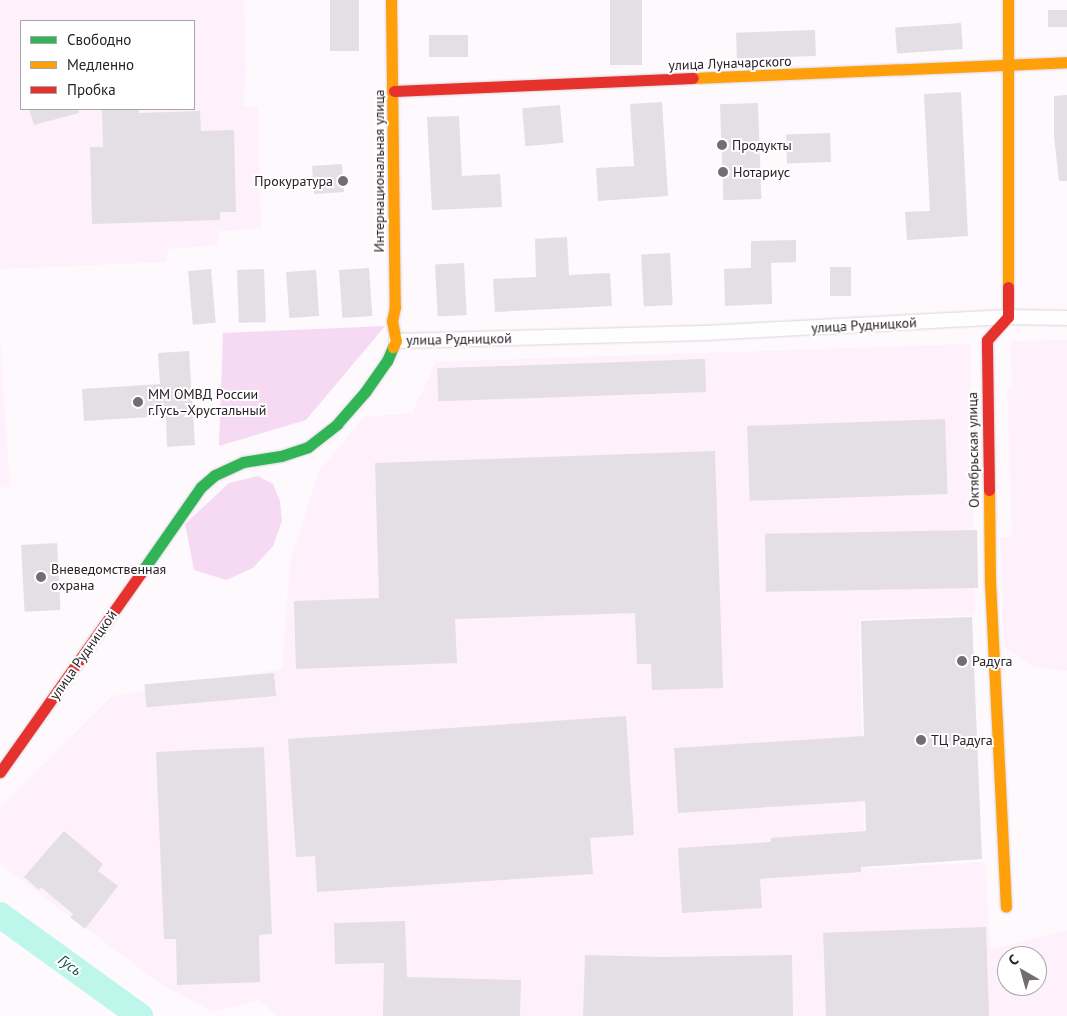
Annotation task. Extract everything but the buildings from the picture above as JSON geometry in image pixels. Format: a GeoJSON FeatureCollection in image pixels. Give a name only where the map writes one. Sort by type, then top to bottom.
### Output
{"type":"FeatureCollection","features":[{"type":"Feature","properties":{"kind":"street","name":"Интернациональная улица"},"geometry":{"type":"LineString","coordinates":[[391,0],[394,91],[395,307],[392,321],[396,341]]}},
{"type":"Feature","properties":{"kind":"street"},"geometry":{"type":"LineString","coordinates":[[1008,0],[1010,66],[1008,317]]}},
{"type":"Feature","properties":{"kind":"street","name":"улица Луначарского"},"geometry":{"type":"LineString","coordinates":[[394,91],[1010,66],[1067,62]]}},
{"type":"Feature","properties":{"kind":"street","name":"улица Рудницкой"},"geometry":{"type":"LineString","coordinates":[[0,772],[201,487],[215,475],[243,462],[281,456],[308,447],[337,424],[365,392],[387,361],[396,341],[704,333],[1008,317],[1067,318]]}},
{"type":"Feature","properties":{"kind":"street","name":"Октябрьская улица"},"geometry":{"type":"LineString","coordinates":[[1006,907],[990,581],[987,340],[1008,317]]}},
{"type":"Feature","properties":{"kind":"shaded area"},"geometry":{"type":"Polygon","coordinates":[[[0,0],[244,0],[246,72],[243,106],[258,107],[261,229],[219,231],[217,245],[168,249],[167,262],[0,269],[0,0]]]}},
{"type":"Feature","properties":{"kind":"shaded area"},"geometry":{"type":"Polygon","coordinates":[[[385,326],[306,420],[219,446],[223,333],[385,326]]]}},
{"type":"Feature","properties":{"kind":"shaded area"},"geometry":{"type":"Polygon","coordinates":[[[0,339],[10,486],[0,488],[0,339]]]}},
{"type":"Feature","properties":{"kind":"shaded area"},"geometry":{"type":"Polygon","coordinates":[[[1067,340],[1067,671],[1033,667],[1004,646],[1000,537],[1012,537],[1007,389],[1013,389],[1010,341],[1067,340]]]}},
{"type":"Feature","properties":{"kind":"shaded area"},"geometry":{"type":"Polygon","coordinates":[[[970,344],[975,615],[859,619],[865,869],[985,862],[990,950],[997,948],[997,996],[1047,996],[1047,946],[1005,946],[1067,930],[1067,1016],[277,1016],[259,1000],[213,1012],[161,984],[0,864],[0,807],[112,696],[282,669],[290,562],[319,471],[364,417],[412,413],[436,362],[970,344]]]}},
{"type":"Feature","properties":{"kind":"shaded area"},"geometry":{"type":"Polygon","coordinates":[[[258,476],[273,484],[280,501],[282,521],[273,546],[253,568],[226,580],[194,570],[185,524],[229,483],[258,476]]]}},
{"type":"Feature","properties":{"kind":"waterway","name":"Гусь"},"geometry":{"type":"LineString","coordinates":[[0,915],[140,1016]]}},
{"type":"Feature","properties":{"kind":"traffic: fast"},"geometry":{"type":"LineString","coordinates":[[143,570],[201,487],[215,475],[243,462],[281,456],[308,447],[337,424],[365,392],[387,361],[393,347]]}},
{"type":"Feature","properties":{"kind":"traffic: slow"},"geometry":{"type":"LineString","coordinates":[[391,0],[395,307],[392,321],[396,341],[393,347]]}},
{"type":"Feature","properties":{"kind":"traffic: slow"},"geometry":{"type":"LineString","coordinates":[[1008,0],[1008,287]]}},
{"type":"Feature","properties":{"kind":"traffic: slow"},"geometry":{"type":"LineString","coordinates":[[693,78],[1067,62]]}},
{"type":"Feature","properties":{"kind":"traffic: slow"},"geometry":{"type":"LineString","coordinates":[[989,490],[990,581],[1006,907]]}},
{"type":"Feature","properties":{"kind":"traffic: jam"},"geometry":{"type":"LineString","coordinates":[[394,91],[693,78]]}},
{"type":"Feature","properties":{"kind":"traffic: jam"},"geometry":{"type":"LineString","coordinates":[[989,490],[987,340],[1008,317],[1008,287]]}},
{"type":"Feature","properties":{"kind":"traffic: jam"},"geometry":{"type":"LineString","coordinates":[[0,772],[143,570]]}},
{"type":"Feature","properties":{"kind":"place","name":"Продукты"},"geometry":{"type":"Point","coordinates":[722,145]}},
{"type":"Feature","properties":{"kind":"place","name":"Нотариус"},"geometry":{"type":"Point","coordinates":[723,172]}},
{"type":"Feature","properties":{"kind":"place","name":"Прокуратура"},"geometry":{"type":"Point","coordinates":[343,181]}},
{"type":"Feature","properties":{"kind":"place","name":"ММ ОМВД России г.Гусь–Хрустальный"},"geometry":{"type":"Point","coordinates":[138,402]}},
{"type":"Feature","properties":{"kind":"place","name":"Вневедомственная охрана"},"geometry":{"type":"Point","coordinates":[41,577]}},
{"type":"Feature","properties":{"kind":"place","name":"Радуга"},"geometry":{"type":"Point","coordinates":[962,661]}},
{"type":"Feature","properties":{"kind":"place","name":"ТЦ Радуга"},"geometry":{"type":"Point","coordinates":[921,740]}}]}
